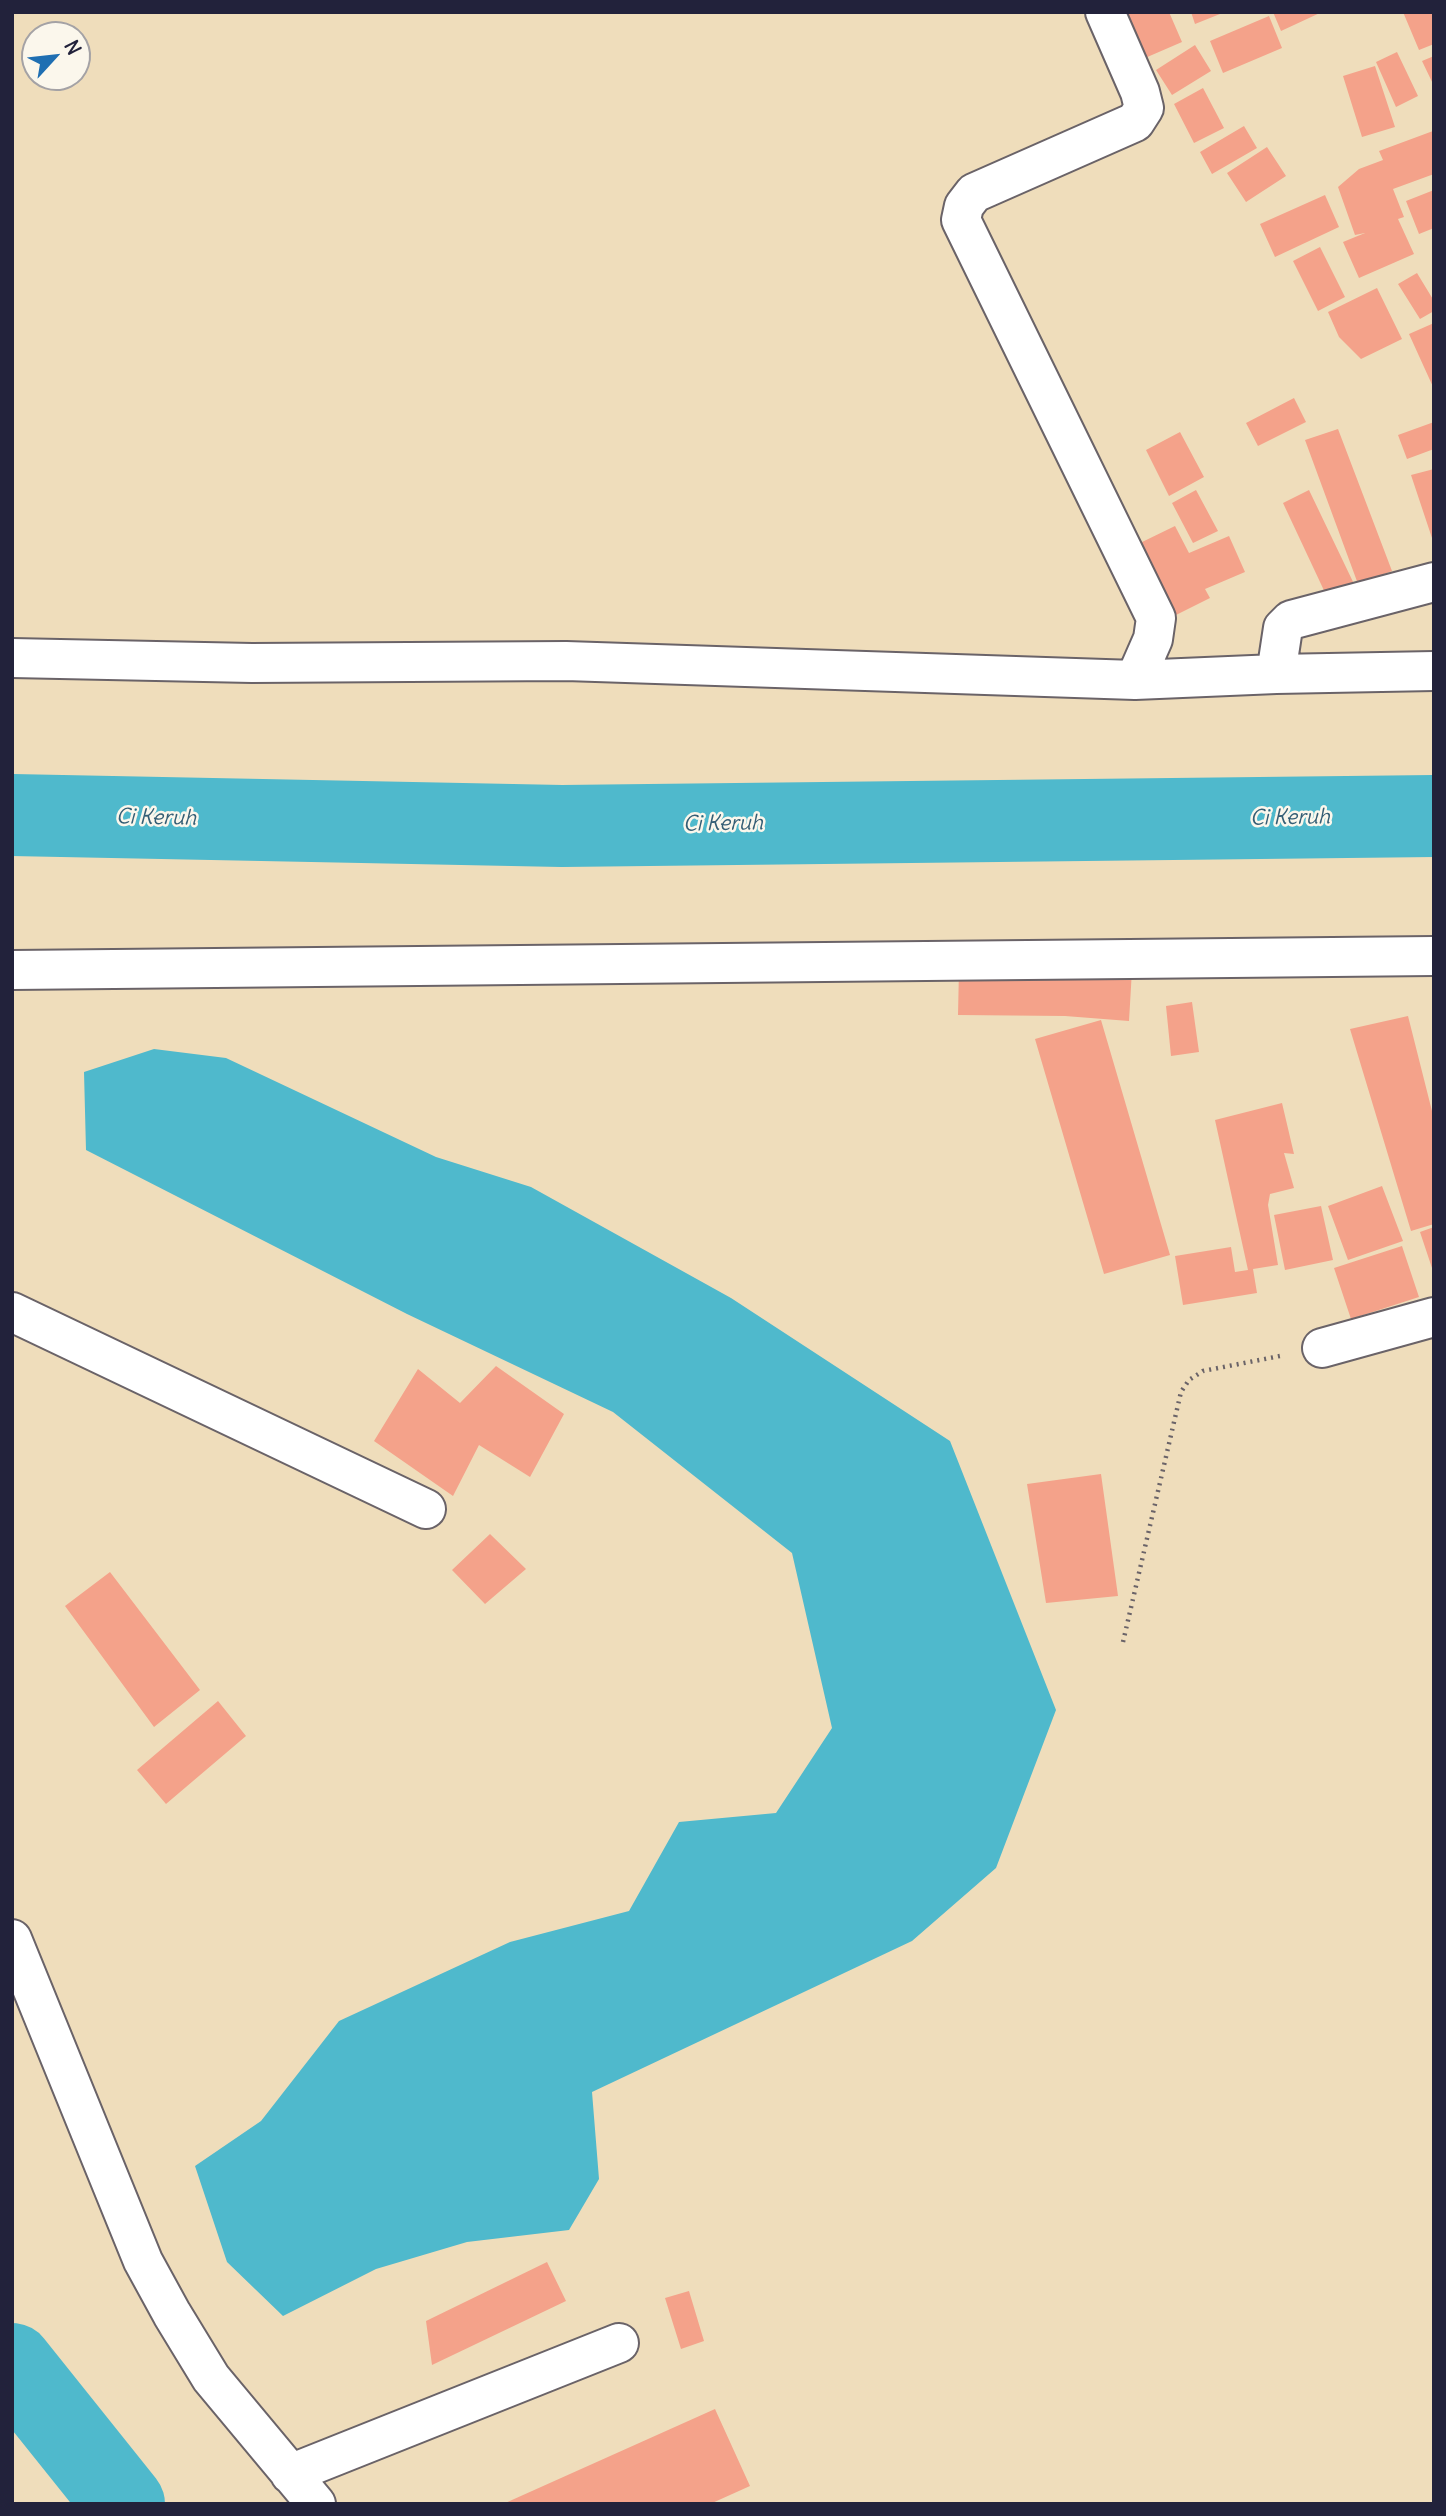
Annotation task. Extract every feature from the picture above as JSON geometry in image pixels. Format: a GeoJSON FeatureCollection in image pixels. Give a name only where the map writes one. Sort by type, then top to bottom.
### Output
{"type":"FeatureCollection","features":[{"type":"Feature","properties":{"kind":"street"},"geometry":{"type":"LineString","coordinates":[[1105,12],[1140,92],[1144,108],[1135,122],[974,193],[964,206],[961,220],[1156,618],[1153,639],[1135,680]]}},
{"type":"Feature","properties":{"kind":"street"},"geometry":{"type":"LineString","coordinates":[[1276,674],[1283,628],[1290,620],[1434,582]]}},
{"type":"Feature","properties":{"kind":"street"},"geometry":{"type":"LineString","coordinates":[[12,658],[252,663],[566,661],[1135,680],[1434,671]]}},
{"type":"Feature","properties":{"kind":"street"},"geometry":{"type":"LineString","coordinates":[[12,970],[1434,956]]}},
{"type":"Feature","properties":{"kind":"street"},"geometry":{"type":"LineString","coordinates":[[12,1312],[426,1509]]}},
{"type":"Feature","properties":{"kind":"street"},"geometry":{"type":"LineString","coordinates":[[1322,1348],[1434,1317]]}},
{"type":"Feature","properties":{"kind":"street"},"geometry":{"type":"LineString","coordinates":[[12,1939],[143,2261],[211,2378],[316,2504]]}},
{"type":"Feature","properties":{"kind":"street"},"geometry":{"type":"LineString","coordinates":[[290,2474],[619,2343]]}},
{"type":"Feature","properties":{"kind":"path"},"geometry":{"type":"LineString","coordinates":[[1123,1642],[1181,1392],[1189,1380],[1203,1371],[1322,1348]]}},
{"type":"Feature","properties":{"kind":"water"},"geometry":{"type":"Polygon","coordinates":[[[154,1049],[226,1058],[436,1157],[531,1187],[731,1298],[950,1441],[1056,1710],[996,1868],[912,1941],[592,2092],[599,2179],[569,2230],[467,2242],[376,2269],[283,2316],[227,2262],[195,2166],[261,2121],[339,2021],[510,1942],[629,1911],[679,1822],[776,1813],[832,1728],[792,1553],[613,1412],[407,1314],[86,1150],[84,1072],[154,1049]]]}},
{"type":"Feature","properties":{"kind":"building"},"geometry":{"type":"Polygon","coordinates":[[[1124,12],[1169,12],[1182,42],[1145,58],[1124,12]]]}},
{"type":"Feature","properties":{"kind":"building"},"geometry":{"type":"Polygon","coordinates":[[[1191,12],[1225,12],[1195,24],[1191,12]]]}},
{"type":"Feature","properties":{"kind":"building"},"geometry":{"type":"Polygon","coordinates":[[[1273,12],[1322,12],[1281,31],[1273,12]]]}},
{"type":"Feature","properties":{"kind":"building"},"geometry":{"type":"Polygon","coordinates":[[[1403,12],[1434,12],[1434,44],[1419,50],[1403,12]]]}},
{"type":"Feature","properties":{"kind":"building"},"geometry":{"type":"Polygon","coordinates":[[[1269,16],[1282,48],[1223,73],[1210,41],[1269,16]]]}},
{"type":"Feature","properties":{"kind":"building"},"geometry":{"type":"Polygon","coordinates":[[[1195,45],[1211,71],[1172,95],[1156,70],[1195,45]]]}},
{"type":"Feature","properties":{"kind":"building"},"geometry":{"type":"Polygon","coordinates":[[[1397,52],[1418,96],[1396,107],[1376,62],[1397,52]]]}},
{"type":"Feature","properties":{"kind":"building"},"geometry":{"type":"Polygon","coordinates":[[[1434,56],[1434,86],[1422,61],[1434,56]]]}},
{"type":"Feature","properties":{"kind":"building"},"geometry":{"type":"Polygon","coordinates":[[[1375,66],[1395,127],[1362,137],[1343,76],[1375,66]]]}},
{"type":"Feature","properties":{"kind":"building"},"geometry":{"type":"Polygon","coordinates":[[[1203,88],[1224,128],[1194,143],[1174,104],[1203,88]]]}},
{"type":"Feature","properties":{"kind":"building"},"geometry":{"type":"Polygon","coordinates":[[[1244,126],[1257,148],[1212,174],[1200,152],[1244,126]]]}},
{"type":"Feature","properties":{"kind":"building"},"geometry":{"type":"Polygon","coordinates":[[[1433,131],[1434,174],[1393,189],[1404,217],[1398,219],[1414,254],[1359,278],[1343,242],[1365,233],[1355,235],[1338,187],[1359,169],[1383,160],[1379,151],[1433,131]]]}},
{"type":"Feature","properties":{"kind":"building"},"geometry":{"type":"Polygon","coordinates":[[[1267,147],[1286,176],[1246,202],[1227,173],[1267,147]]]}},
{"type":"Feature","properties":{"kind":"building"},"geometry":{"type":"Polygon","coordinates":[[[1434,190],[1434,228],[1419,234],[1406,201],[1434,190]]]}},
{"type":"Feature","properties":{"kind":"building"},"geometry":{"type":"Polygon","coordinates":[[[1325,195],[1339,227],[1275,257],[1260,224],[1325,195]]]}},
{"type":"Feature","properties":{"kind":"building"},"geometry":{"type":"Polygon","coordinates":[[[1320,247],[1345,297],[1318,311],[1293,261],[1320,247]]]}},
{"type":"Feature","properties":{"kind":"building"},"geometry":{"type":"Polygon","coordinates":[[[1417,273],[1434,301],[1434,311],[1420,319],[1398,284],[1417,273]]]}},
{"type":"Feature","properties":{"kind":"building"},"geometry":{"type":"Polygon","coordinates":[[[1377,288],[1402,339],[1361,359],[1339,337],[1328,312],[1377,288]]]}},
{"type":"Feature","properties":{"kind":"building"},"geometry":{"type":"Polygon","coordinates":[[[1434,323],[1434,389],[1409,334],[1434,323]]]}},
{"type":"Feature","properties":{"kind":"building"},"geometry":{"type":"Polygon","coordinates":[[[1294,398],[1306,422],[1258,446],[1246,423],[1294,398]]]}},
{"type":"Feature","properties":{"kind":"building"},"geometry":{"type":"Polygon","coordinates":[[[1434,422],[1434,449],[1407,459],[1398,435],[1434,422]]]}},
{"type":"Feature","properties":{"kind":"building"},"geometry":{"type":"Polygon","coordinates":[[[1338,429],[1392,571],[1358,584],[1305,440],[1338,429]]]}},
{"type":"Feature","properties":{"kind":"building"},"geometry":{"type":"Polygon","coordinates":[[[1180,432],[1204,477],[1169,496],[1146,450],[1180,432]]]}},
{"type":"Feature","properties":{"kind":"building"},"geometry":{"type":"Polygon","coordinates":[[[1434,469],[1434,541],[1433,541],[1411,475],[1434,469]]]}},
{"type":"Feature","properties":{"kind":"building"},"geometry":{"type":"Polygon","coordinates":[[[1196,490],[1218,531],[1193,543],[1172,503],[1196,490]]]}},
{"type":"Feature","properties":{"kind":"building"},"geometry":{"type":"Polygon","coordinates":[[[1309,490],[1355,586],[1328,599],[1283,503],[1309,490]]]}},
{"type":"Feature","properties":{"kind":"building"},"geometry":{"type":"Polygon","coordinates":[[[1175,526],[1189,553],[1229,536],[1245,572],[1205,589],[1210,598],[1172,617],[1138,544],[1175,526]]]}},
{"type":"Feature","properties":{"kind":"building"},"geometry":{"type":"Polygon","coordinates":[[[959,969],[1132,970],[1129,1021],[1065,1016],[958,1015],[959,969]]]}},
{"type":"Feature","properties":{"kind":"building"},"geometry":{"type":"Polygon","coordinates":[[[1192,1002],[1199,1052],[1171,1056],[1166,1006],[1192,1002]]]}},
{"type":"Feature","properties":{"kind":"building"},"geometry":{"type":"Polygon","coordinates":[[[1408,1016],[1434,1119],[1434,1224],[1411,1231],[1350,1029],[1408,1016]]]}},
{"type":"Feature","properties":{"kind":"building"},"geometry":{"type":"Polygon","coordinates":[[[1101,1020],[1170,1255],[1104,1274],[1035,1039],[1101,1020]]]}},
{"type":"Feature","properties":{"kind":"building"},"geometry":{"type":"Polygon","coordinates":[[[1282,1103],[1294,1154],[1284,1153],[1294,1188],[1270,1194],[1268,1205],[1278,1265],[1253,1269],[1257,1293],[1183,1305],[1175,1256],[1231,1247],[1235,1272],[1248,1270],[1215,1120],[1282,1103]]]}},
{"type":"Feature","properties":{"kind":"building"},"geometry":{"type":"Polygon","coordinates":[[[1382,1186],[1403,1241],[1348,1260],[1328,1206],[1382,1186]]]}},
{"type":"Feature","properties":{"kind":"building"},"geometry":{"type":"Polygon","coordinates":[[[1321,1206],[1333,1260],[1285,1270],[1274,1215],[1321,1206]]]}},
{"type":"Feature","properties":{"kind":"building"},"geometry":{"type":"Polygon","coordinates":[[[1434,1227],[1434,1271],[1433,1271],[1420,1232],[1434,1227]]]}},
{"type":"Feature","properties":{"kind":"building"},"geometry":{"type":"Polygon","coordinates":[[[1402,1246],[1419,1297],[1351,1319],[1334,1268],[1402,1246]]]}},
{"type":"Feature","properties":{"kind":"building"},"geometry":{"type":"Polygon","coordinates":[[[496,1366],[564,1414],[530,1477],[479,1445],[453,1496],[374,1441],[418,1369],[460,1403],[496,1366]]]}},
{"type":"Feature","properties":{"kind":"building"},"geometry":{"type":"Polygon","coordinates":[[[1101,1474],[1118,1596],[1046,1603],[1027,1484],[1101,1474]]]}},
{"type":"Feature","properties":{"kind":"building"},"geometry":{"type":"Polygon","coordinates":[[[490,1534],[526,1569],[485,1604],[452,1570],[490,1534]]]}},
{"type":"Feature","properties":{"kind":"building"},"geometry":{"type":"Polygon","coordinates":[[[110,1572],[200,1690],[154,1727],[65,1606],[110,1572]]]}},
{"type":"Feature","properties":{"kind":"building"},"geometry":{"type":"Polygon","coordinates":[[[218,1701],[246,1736],[166,1804],[137,1770],[218,1701]]]}},
{"type":"Feature","properties":{"kind":"building"},"geometry":{"type":"Polygon","coordinates":[[[547,2262],[566,2301],[432,2365],[426,2321],[547,2262]]]}},
{"type":"Feature","properties":{"kind":"building"},"geometry":{"type":"Polygon","coordinates":[[[689,2291],[704,2341],[681,2349],[665,2298],[689,2291]]]}},
{"type":"Feature","properties":{"kind":"building"},"geometry":{"type":"Polygon","coordinates":[[[715,2409],[750,2486],[710,2504],[503,2504],[715,2409]]]}},
{"type":"Feature","properties":{"kind":"waterway","name":"Ci Keruh"},"geometry":{"type":"LineString","coordinates":[[12,815],[562,826],[1434,816]]}},
{"type":"Feature","properties":{"kind":"waterway"},"geometry":{"type":"LineString","coordinates":[[12,2364],[124,2504]]}}]}
